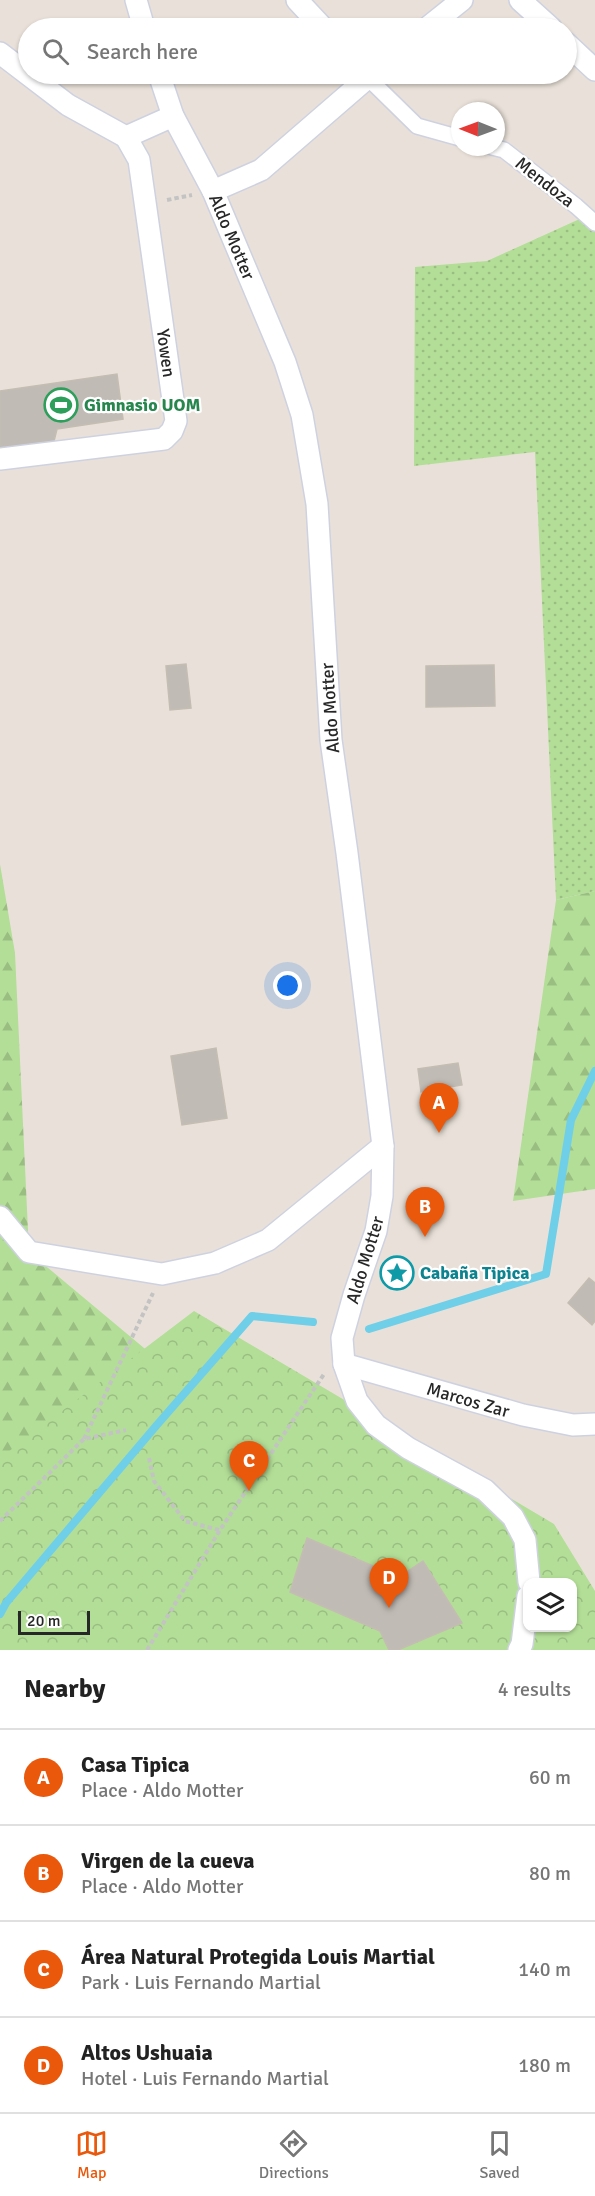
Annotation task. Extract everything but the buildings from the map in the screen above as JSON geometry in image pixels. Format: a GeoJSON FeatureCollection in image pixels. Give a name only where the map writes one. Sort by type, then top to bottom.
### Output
{"type":"FeatureCollection","features":[{"type":"Feature","properties":{"kind":"street"},"geometry":{"type":"LineString","coordinates":[[136,0],[141,18]]}},
{"type":"Feature","properties":{"kind":"street"},"geometry":{"type":"LineString","coordinates":[[297,0],[314,18]]}},
{"type":"Feature","properties":{"kind":"street"},"geometry":{"type":"LineString","coordinates":[[440,18],[462,0]]}},
{"type":"Feature","properties":{"kind":"street"},"geometry":{"type":"LineString","coordinates":[[520,0],[540,18]]}},
{"type":"Feature","properties":{"kind":"street"},"geometry":{"type":"LineString","coordinates":[[0,53],[18,67]]}},
{"type":"Feature","properties":{"kind":"street"},"geometry":{"type":"LineString","coordinates":[[577,53],[595,70]]}},
{"type":"Feature","properties":{"kind":"street"},"geometry":{"type":"LineString","coordinates":[[41,84],[68,105],[126,137],[173,116]]}},
{"type":"Feature","properties":{"kind":"street","name":"Aldo Motter"},"geometry":{"type":"LineString","coordinates":[[162,84],[173,116],[213,191],[285,362],[302,415],[317,504],[332,740],[383,1146],[382,1196],[376,1231],[342,1338],[344,1364],[357,1401],[376,1425],[408,1448],[485,1490],[513,1517],[525,1540],[529,1578]]}},
{"type":"Feature","properties":{"kind":"street"},"geometry":{"type":"LineString","coordinates":[[213,191],[261,170],[357,84]]}},
{"type":"Feature","properties":{"kind":"street"},"geometry":{"type":"LineString","coordinates":[[376,84],[417,126],[451,135]]}},
{"type":"Feature","properties":{"kind":"street","name":"Yowen"},"geometry":{"type":"LineString","coordinates":[[0,459],[164,439],[172,431],[176,421],[139,160],[126,137]]}},
{"type":"Feature","properties":{"kind":"street","name":"Mendoza"},"geometry":{"type":"LineString","coordinates":[[505,151],[595,223]]}},
{"type":"Feature","properties":{"kind":"street"},"geometry":{"type":"LineString","coordinates":[[0,1217],[29,1252],[162,1274],[215,1263],[268,1240],[383,1146]]}},
{"type":"Feature","properties":{"kind":"street","name":"Marcos Zar"},"geometry":{"type":"LineString","coordinates":[[344,1364],[523,1415],[573,1425],[595,1424]]}},
{"type":"Feature","properties":{"kind":"street"},"geometry":{"type":"LineString","coordinates":[[519,1650],[524,1632]]}},
{"type":"Feature","properties":{"kind":"path"},"geometry":{"type":"LineString","coordinates":[[145,204],[213,191]]}},
{"type":"Feature","properties":{"kind":"path"},"geometry":{"type":"LineString","coordinates":[[0,1521],[84,1439],[162,1274]]}},
{"type":"Feature","properties":{"kind":"path"},"geometry":{"type":"LineString","coordinates":[[147,1650],[220,1530],[324,1375],[344,1364]]}},
{"type":"Feature","properties":{"kind":"path"},"geometry":{"type":"LineString","coordinates":[[84,1439],[126,1430]]}},
{"type":"Feature","properties":{"kind":"path"},"geometry":{"type":"LineString","coordinates":[[149,1458],[153,1481],[186,1521],[220,1530]]}},
{"type":"Feature","properties":{"kind":"green space"},"geometry":{"type":"Polygon","coordinates":[[[595,212],[595,891],[556,900],[535,452],[414,466],[415,267],[487,261],[595,212]]]}},
{"type":"Feature","properties":{"kind":"green space"},"geometry":{"type":"Polygon","coordinates":[[[0,864],[15,953],[29,1252],[506,1650],[0,1650],[0,864]]]}},
{"type":"Feature","properties":{"kind":"green space"},"geometry":{"type":"Polygon","coordinates":[[[595,891],[595,1189],[513,1201],[556,900],[595,891]]]}},
{"type":"Feature","properties":{"kind":"green space"},"geometry":{"type":"Polygon","coordinates":[[[194,1311],[554,1524],[595,1591],[595,1650],[0,1650],[0,1458],[194,1311]]]}},
{"type":"Feature","properties":{"kind":"waterway"},"geometry":{"type":"LineString","coordinates":[[369,1329],[546,1274],[571,1120],[595,1071]]}},
{"type":"Feature","properties":{"kind":"waterway"},"geometry":{"type":"LineString","coordinates":[[0,1614],[6,1603],[252,1316],[313,1322]]}},
{"type":"Feature","properties":{"kind":"place","name":"Gimnasio UOM"},"geometry":{"type":"Point","coordinates":[61,405]}},
{"type":"Feature","properties":{"kind":"place","name":"Casa Tipica"},"geometry":{"type":"Point","coordinates":[439,1133]}},
{"type":"Feature","properties":{"kind":"place","name":"Virgen de la cueva"},"geometry":{"type":"Point","coordinates":[425,1237]}},
{"type":"Feature","properties":{"kind":"place","name":"Cabaña Tipica"},"geometry":{"type":"Point","coordinates":[397,1273]}},
{"type":"Feature","properties":{"kind":"place","name":"Área Natural Protegida Louis Martial"},"geometry":{"type":"Point","coordinates":[249,1491]}},
{"type":"Feature","properties":{"kind":"place","name":"Altos Ushuaia"},"geometry":{"type":"Point","coordinates":[389,1608]}}]}
